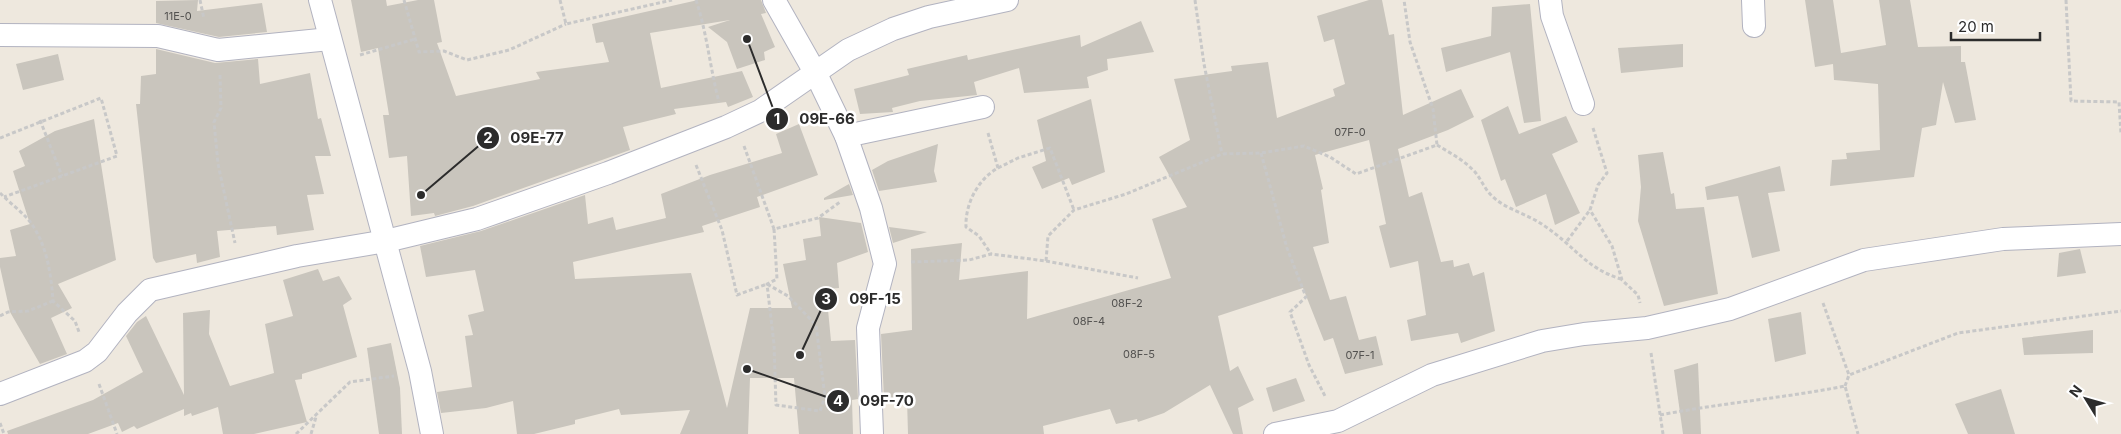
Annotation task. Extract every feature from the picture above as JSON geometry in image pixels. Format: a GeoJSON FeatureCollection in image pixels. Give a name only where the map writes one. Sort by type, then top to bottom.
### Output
{"type":"FeatureCollection","features":[{"type":"Feature","properties":{"kind":"street"},"geometry":{"type":"LineString","coordinates":[[320,0],[420,371],[432,434]]}},
{"type":"Feature","properties":{"kind":"street"},"geometry":{"type":"LineString","coordinates":[[774,0],[816,74],[846,136],[865,192],[885,264],[868,328],[872,434]]}},
{"type":"Feature","properties":{"kind":"street"},"geometry":{"type":"LineString","coordinates":[[1550,0],[1552,16],[1583,104]]}},
{"type":"Feature","properties":{"kind":"street"},"geometry":{"type":"LineString","coordinates":[[1753,0],[1754,26]]}},
{"type":"Feature","properties":{"kind":"street"},"geometry":{"type":"LineString","coordinates":[[0,394],[85,361],[97,352],[126,313],[150,290],[240,269],[386,241],[477,219],[730,125],[760,111],[848,50],[893,29],[929,17],[993,2]]}},
{"type":"Feature","properties":{"kind":"street"},"geometry":{"type":"LineString","coordinates":[[0,35],[158,36],[218,50],[330,39]]}},
{"type":"Feature","properties":{"kind":"street"},"geometry":{"type":"LineString","coordinates":[[846,136],[983,107]]}},
{"type":"Feature","properties":{"kind":"street"},"geometry":{"type":"LineString","coordinates":[[1275,434],[1338,421],[1432,375],[1523,347],[1584,334],[1647,328],[1730,309],[1864,260],[2003,239],[2121,234]]}},
{"type":"Feature","properties":{"kind":"path"},"geometry":{"type":"LineString","coordinates":[[404,0],[419,52],[444,51],[467,60],[509,50],[566,24],[672,0]]}},
{"type":"Feature","properties":{"kind":"path"},"geometry":{"type":"LineString","coordinates":[[560,0],[566,24]]}},
{"type":"Feature","properties":{"kind":"path"},"geometry":{"type":"LineString","coordinates":[[686,142],[722,230],[737,295],[777,279],[774,229],[730,125],[711,72],[704,25],[696,0]]}},
{"type":"Feature","properties":{"kind":"path"},"geometry":{"type":"LineString","coordinates":[[1195,0],[1204,64],[1222,154]]}},
{"type":"Feature","properties":{"kind":"path"},"geometry":{"type":"LineString","coordinates":[[1404,0],[1410,42],[1433,109],[1437,145]]}},
{"type":"Feature","properties":{"kind":"path"},"geometry":{"type":"LineString","coordinates":[[2066,0],[2072,101],[2119,102],[2121,134]]}},
{"type":"Feature","properties":{"kind":"path"},"geometry":{"type":"LineString","coordinates":[[337,61],[415,39]]}},
{"type":"Feature","properties":{"kind":"path"},"geometry":{"type":"LineString","coordinates":[[218,50],[221,108],[214,122],[218,164],[240,269]]}},
{"type":"Feature","properties":{"kind":"path"},"geometry":{"type":"LineString","coordinates":[[0,138],[40,120],[100,98],[117,156],[4,197]]}},
{"type":"Feature","properties":{"kind":"path"},"geometry":{"type":"LineString","coordinates":[[1567,241],[1590,210],[1598,185],[1607,173],[1583,104]]}},
{"type":"Feature","properties":{"kind":"path"},"geometry":{"type":"LineString","coordinates":[[983,107],[988,137],[998,168]]}},
{"type":"Feature","properties":{"kind":"path"},"geometry":{"type":"LineString","coordinates":[[40,120],[62,176]]}},
{"type":"Feature","properties":{"kind":"path"},"geometry":{"type":"LineString","coordinates":[[1046,261],[1048,236],[1074,210],[1126,194],[1222,154],[1261,153],[1304,146],[1330,157],[1356,174],[1437,145]]}},
{"type":"Feature","properties":{"kind":"path"},"geometry":{"type":"LineString","coordinates":[[1437,145],[1462,160],[1475,172],[1492,197],[1542,223],[1567,241],[1584,260],[1602,273],[1622,280],[1638,295],[1647,328],[1663,434]]}},
{"type":"Feature","properties":{"kind":"path"},"geometry":{"type":"LineString","coordinates":[[991,254],[979,236],[966,226],[966,213],[976,190],[987,174],[998,168],[1018,158],[1050,148],[1074,210]]}},
{"type":"Feature","properties":{"kind":"path"},"geometry":{"type":"LineString","coordinates":[[1261,153],[1287,248],[1306,297],[1290,312],[1309,365],[1338,421]]}},
{"type":"Feature","properties":{"kind":"path"},"geometry":{"type":"LineString","coordinates":[[774,229],[818,218],[844,199],[865,192]]}},
{"type":"Feature","properties":{"kind":"path"},"geometry":{"type":"LineString","coordinates":[[0,194],[27,218],[42,244],[52,276],[53,301],[75,321],[84,344],[85,361],[100,387],[118,434]]}},
{"type":"Feature","properties":{"kind":"path"},"geometry":{"type":"LineString","coordinates":[[1590,210],[1612,246],[1622,280]]}},
{"type":"Feature","properties":{"kind":"path"},"geometry":{"type":"LineString","coordinates":[[885,264],[969,260],[991,254],[1046,261],[1138,278]]}},
{"type":"Feature","properties":{"kind":"path"},"geometry":{"type":"LineString","coordinates":[[1815,279],[1849,375],[1845,386],[1858,434]]}},
{"type":"Feature","properties":{"kind":"path"},"geometry":{"type":"LineString","coordinates":[[767,284],[788,296],[816,325],[825,397],[820,411],[776,405],[774,344],[767,284]]}},
{"type":"Feature","properties":{"kind":"path"},"geometry":{"type":"LineString","coordinates":[[0,316],[8,312],[28,311],[53,301]]}},
{"type":"Feature","properties":{"kind":"path"},"geometry":{"type":"LineString","coordinates":[[1849,375],[1958,333],[2121,311]]}},
{"type":"Feature","properties":{"kind":"path"},"geometry":{"type":"LineString","coordinates":[[296,434],[350,382],[420,371]]}},
{"type":"Feature","properties":{"kind":"path"},"geometry":{"type":"LineString","coordinates":[[1660,416],[1717,404],[1783,398],[1845,386]]}},
{"type":"Feature","properties":{"kind":"path"},"geometry":{"type":"LineString","coordinates":[[825,397],[870,397]]}},
{"type":"Feature","properties":{"kind":"path"},"geometry":{"type":"LineString","coordinates":[[311,434],[316,416]]}},
{"type":"Feature","properties":{"kind":"path"},"geometry":{"type":"LineString","coordinates":[[0,423],[4,434]]}},
{"type":"Feature","properties":{"kind":"building"},"geometry":{"type":"Polygon","coordinates":[[[198,0],[197,11],[262,3],[267,32],[219,37],[156,23],[156,1],[198,0]]]}},
{"type":"Feature","properties":{"kind":"building"},"geometry":{"type":"Polygon","coordinates":[[[351,0],[386,0],[387,6],[418,0],[434,0],[442,42],[437,43],[456,96],[540,79],[536,72],[609,62],[603,42],[596,43],[592,24],[698,0],[761,0],[766,13],[761,14],[775,47],[764,52],[765,60],[737,69],[727,42],[708,27],[730,20],[650,33],[661,88],[742,71],[753,97],[728,107],[726,102],[674,109],[676,114],[623,127],[630,150],[473,206],[435,216],[434,213],[411,216],[407,156],[389,158],[383,115],[389,115],[378,48],[361,52],[351,0]]]}},
{"type":"Feature","properties":{"kind":"building"},"geometry":{"type":"Polygon","coordinates":[[[1369,0],[1382,0],[1389,35],[1394,34],[1403,115],[1461,89],[1474,117],[1448,130],[1398,149],[1409,197],[1422,192],[1441,262],[1453,260],[1454,267],[1469,263],[1473,276],[1484,272],[1495,331],[1461,343],[1458,333],[1411,341],[1407,320],[1426,315],[1418,261],[1390,268],[1379,226],[1386,224],[1369,140],[1315,155],[1323,189],[1321,190],[1329,243],[1313,247],[1330,300],[1346,296],[1359,340],[1376,336],[1383,365],[1345,374],[1333,338],[1324,341],[1303,288],[1218,316],[1230,371],[1238,366],[1254,400],[1238,408],[1243,434],[1233,434],[1210,385],[1164,413],[1138,422],[1137,419],[1116,424],[1110,409],[1043,426],[1044,434],[908,434],[907,399],[884,399],[881,334],[912,330],[911,249],[962,243],[959,280],[1028,271],[1027,319],[1171,278],[1152,219],[1187,207],[1159,157],[1190,140],[1174,79],[1232,71],[1231,66],[1268,62],[1277,118],[1335,96],[1333,89],[1345,84],[1334,39],[1324,42],[1317,16],[1369,0]]]}},
{"type":"Feature","properties":{"kind":"building"},"geometry":{"type":"Polygon","coordinates":[[[1805,0],[1833,0],[1841,53],[1886,45],[1879,0],[1910,0],[1918,47],[1961,46],[1961,62],[1965,62],[1976,120],[1955,123],[1943,82],[1936,125],[1922,128],[1914,177],[1830,186],[1832,160],[1847,159],[1846,153],[1880,150],[1878,84],[1834,80],[1833,64],[1815,67],[1805,0]]]}},
{"type":"Feature","properties":{"kind":"building"},"geometry":{"type":"Polygon","coordinates":[[[1530,4],[1541,121],[1524,123],[1510,52],[1446,72],[1441,48],[1491,36],[1492,7],[1530,4]]]}},
{"type":"Feature","properties":{"kind":"building"},"geometry":{"type":"Polygon","coordinates":[[[1141,21],[1154,52],[1107,59],[1108,70],[1087,77],[1089,88],[1024,93],[1019,68],[974,82],[977,95],[920,101],[892,108],[893,112],[860,114],[854,89],[909,75],[907,69],[967,55],[968,60],[1080,35],[1081,47],[1141,21]]]}},
{"type":"Feature","properties":{"kind":"building"},"geometry":{"type":"Polygon","coordinates":[[[1683,44],[1683,67],[1621,73],[1618,48],[1683,44]]]}},
{"type":"Feature","properties":{"kind":"building"},"geometry":{"type":"Polygon","coordinates":[[[156,49],[215,63],[258,59],[260,84],[310,73],[318,119],[321,118],[331,156],[315,156],[324,194],[307,195],[314,230],[277,235],[276,226],[217,231],[220,257],[197,263],[196,254],[156,263],[153,258],[136,104],[140,104],[141,76],[156,74],[156,49]]]}},
{"type":"Feature","properties":{"kind":"building"},"geometry":{"type":"Polygon","coordinates":[[[58,54],[64,80],[23,90],[16,64],[58,54]]]}},
{"type":"Feature","properties":{"kind":"building"},"geometry":{"type":"Polygon","coordinates":[[[1091,99],[1105,172],[1072,185],[1069,178],[1042,189],[1032,167],[1046,161],[1037,120],[1091,99]]]}},
{"type":"Feature","properties":{"kind":"building"},"geometry":{"type":"Polygon","coordinates":[[[1508,106],[1519,134],[1566,116],[1578,142],[1552,154],[1580,213],[1555,225],[1546,194],[1516,207],[1505,179],[1501,181],[1481,120],[1508,106]]]}},
{"type":"Feature","properties":{"kind":"building"},"geometry":{"type":"Polygon","coordinates":[[[94,119],[116,260],[58,284],[72,308],[51,318],[67,354],[40,364],[10,312],[0,267],[0,258],[16,256],[10,230],[30,224],[13,171],[25,166],[19,151],[55,131],[94,119]]]}},
{"type":"Feature","properties":{"kind":"building"},"geometry":{"type":"Polygon","coordinates":[[[799,124],[818,175],[757,197],[760,207],[702,226],[704,232],[573,262],[575,279],[691,273],[727,408],[750,308],[792,308],[783,264],[806,260],[803,239],[821,236],[819,217],[861,223],[868,252],[837,263],[839,288],[826,289],[831,341],[855,340],[858,399],[852,400],[853,434],[799,434],[794,378],[750,378],[748,434],[680,434],[690,410],[621,415],[619,409],[575,420],[575,424],[534,434],[517,434],[513,401],[486,408],[441,413],[437,392],[472,387],[465,336],[473,335],[468,315],[484,311],[475,270],[426,277],[420,246],[481,231],[585,195],[588,224],[613,217],[616,230],[666,218],[661,194],[710,175],[782,153],[776,134],[799,124]]]}},
{"type":"Feature","properties":{"kind":"building"},"geometry":{"type":"Polygon","coordinates":[[[938,144],[934,171],[937,182],[879,191],[872,170],[888,161],[938,144]]]}},
{"type":"Feature","properties":{"kind":"building"},"geometry":{"type":"Polygon","coordinates":[[[1663,152],[1671,194],[1674,193],[1676,209],[1704,207],[1718,294],[1664,306],[1638,221],[1641,187],[1638,155],[1663,152]]]}},
{"type":"Feature","properties":{"kind":"building"},"geometry":{"type":"Polygon","coordinates":[[[1780,166],[1785,191],[1768,193],[1780,251],[1752,258],[1738,196],[1707,200],[1705,187],[1780,166]]]}},
{"type":"Feature","properties":{"kind":"building"},"geometry":{"type":"Polygon","coordinates":[[[849,184],[853,195],[824,200],[824,198],[849,184]]]}},
{"type":"Feature","properties":{"kind":"building"},"geometry":{"type":"Polygon","coordinates":[[[889,227],[927,232],[893,243],[889,227]]]}},
{"type":"Feature","properties":{"kind":"building"},"geometry":{"type":"Polygon","coordinates":[[[2080,249],[2086,273],[2057,277],[2059,253],[2080,249]]]}},
{"type":"Feature","properties":{"kind":"building"},"geometry":{"type":"Polygon","coordinates":[[[318,269],[323,281],[339,276],[352,299],[343,305],[357,357],[302,374],[302,379],[295,380],[307,422],[254,434],[223,434],[218,407],[192,416],[191,413],[184,416],[184,409],[137,429],[134,426],[122,432],[118,423],[88,434],[8,434],[7,431],[93,400],[143,372],[126,336],[137,322],[146,316],[184,395],[183,313],[210,310],[209,334],[230,386],[274,373],[265,324],[293,316],[283,280],[318,269]]]}},
{"type":"Feature","properties":{"kind":"building"},"geometry":{"type":"Polygon","coordinates":[[[1801,312],[1806,354],[1775,362],[1768,319],[1801,312]]]}},
{"type":"Feature","properties":{"kind":"building"},"geometry":{"type":"Polygon","coordinates":[[[2093,330],[2093,353],[2024,355],[2022,338],[2093,330]]]}},
{"type":"Feature","properties":{"kind":"building"},"geometry":{"type":"Polygon","coordinates":[[[391,343],[400,388],[402,434],[379,434],[367,348],[391,343]]]}},
{"type":"Feature","properties":{"kind":"building"},"geometry":{"type":"Polygon","coordinates":[[[1698,363],[1701,434],[1683,434],[1674,370],[1698,363]]]}},
{"type":"Feature","properties":{"kind":"building"},"geometry":{"type":"Polygon","coordinates":[[[1296,378],[1305,401],[1273,412],[1266,388],[1296,378]]]}},
{"type":"Feature","properties":{"kind":"building"},"geometry":{"type":"Polygon","coordinates":[[[2001,389],[2015,434],[1968,434],[1955,404],[2001,389]]]}},
{"type":"Feature","properties":{"kind":"place","name":"09E-66"},"geometry":{"type":"Point","coordinates":[747,39]}},
{"type":"Feature","properties":{"kind":"place","name":"09E-77"},"geometry":{"type":"Point","coordinates":[421,195]}},
{"type":"Feature","properties":{"kind":"place","name":"09F-15"},"geometry":{"type":"Point","coordinates":[800,355]}},
{"type":"Feature","properties":{"kind":"place","name":"09F-70"},"geometry":{"type":"Point","coordinates":[747,369]}}]}
